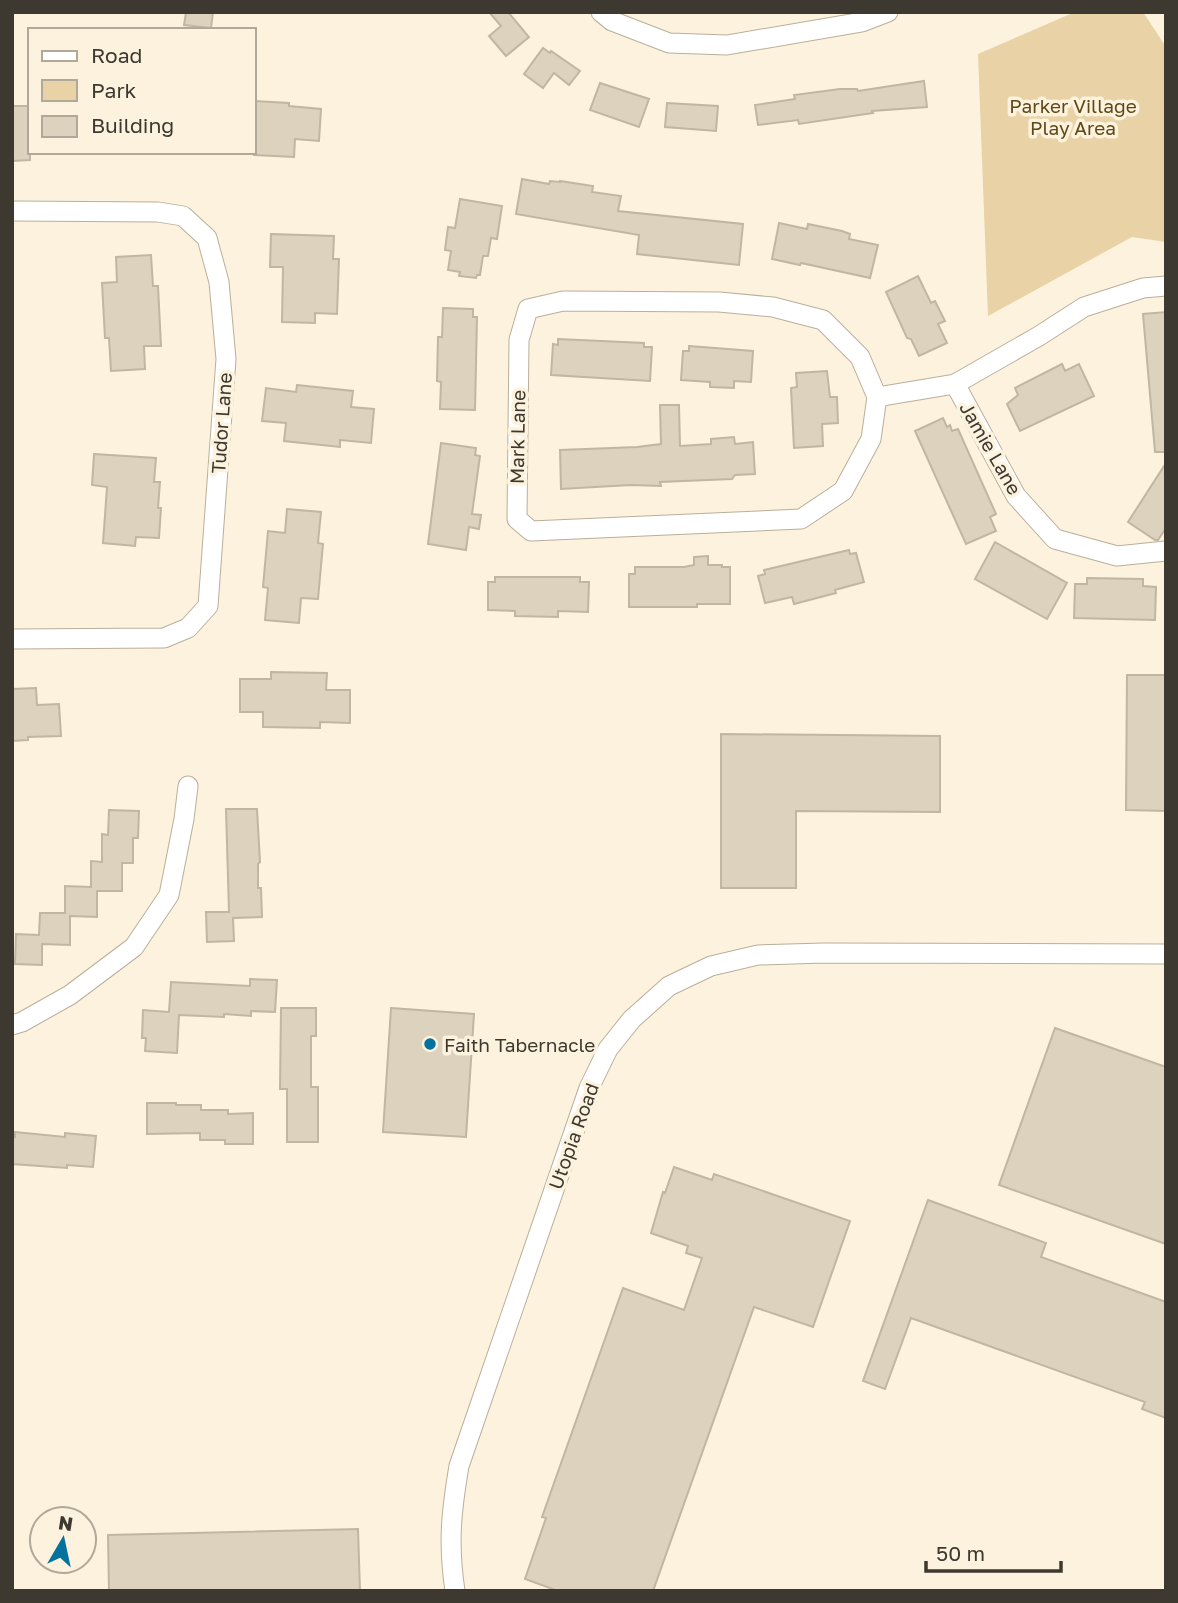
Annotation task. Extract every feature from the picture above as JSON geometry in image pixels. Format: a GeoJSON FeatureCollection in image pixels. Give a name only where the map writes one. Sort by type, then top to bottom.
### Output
{"type":"FeatureCollection","features":[{"type":"Feature","properties":{"kind":"street"},"geometry":{"type":"LineString","coordinates":[[601,12],[612,21],[669,43],[727,46],[862,22],[888,12]]}},
{"type":"Feature","properties":{"kind":"street","name":"Tudor Lane"},"geometry":{"type":"LineString","coordinates":[[12,211],[158,212],[183,216],[207,238],[219,282],[226,359],[208,606],[188,628],[164,638],[12,639]]}},
{"type":"Feature","properties":{"kind":"street","name":"Jamie Lane"},"geometry":{"type":"LineString","coordinates":[[1166,286],[1143,288],[1084,307],[955,384],[1016,496],[1055,539],[1116,556],[1166,551]]}},
{"type":"Feature","properties":{"kind":"street","name":"Mark Lane"},"geometry":{"type":"LineString","coordinates":[[563,301],[719,302],[773,307],[823,320],[860,357],[877,397],[871,439],[843,491],[801,519],[531,531],[517,519],[519,340],[528,309],[563,301]]}},
{"type":"Feature","properties":{"kind":"street"},"geometry":{"type":"LineString","coordinates":[[877,397],[955,384]]}},
{"type":"Feature","properties":{"kind":"street"},"geometry":{"type":"LineString","coordinates":[[12,1025],[70,995],[134,947],[169,895],[188,786]]}},
{"type":"Feature","properties":{"kind":"street","name":"Utopia Road"},"geometry":{"type":"LineString","coordinates":[[455,1591],[450,1557],[451,1514],[463,1453],[589,1088],[608,1049],[632,1019],[669,986],[711,965],[758,955],[1166,954]]}},
{"type":"Feature","properties":{"kind":"green space","name":"Parker Village Play Area"},"geometry":{"type":"Polygon","coordinates":[[[1075,12],[1143,12],[1166,47],[1166,242],[1132,237],[988,316],[978,54],[1075,12]]]}},
{"type":"Feature","properties":{"kind":"building"},"geometry":{"type":"Polygon","coordinates":[[[186,12],[213,12],[211,28],[184,25],[186,12]]]}},
{"type":"Feature","properties":{"kind":"building"},"geometry":{"type":"Polygon","coordinates":[[[489,12],[508,12],[529,37],[506,56],[489,36],[501,26],[489,12]]]}},
{"type":"Feature","properties":{"kind":"building"},"geometry":{"type":"Polygon","coordinates":[[[543,48],[580,71],[569,85],[554,73],[543,88],[524,74],[543,48]]]}},
{"type":"Feature","properties":{"kind":"building"},"geometry":{"type":"Polygon","coordinates":[[[924,81],[927,107],[872,111],[873,113],[799,124],[798,120],[758,125],[755,105],[795,99],[794,95],[840,89],[858,91],[924,81]]]}},
{"type":"Feature","properties":{"kind":"building"},"geometry":{"type":"Polygon","coordinates":[[[600,83],[649,99],[639,127],[590,110],[600,83]]]}},
{"type":"Feature","properties":{"kind":"building"},"geometry":{"type":"Polygon","coordinates":[[[256,101],[289,103],[289,106],[321,109],[319,141],[295,139],[294,157],[254,155],[256,101]]]}},
{"type":"Feature","properties":{"kind":"building"},"geometry":{"type":"Polygon","coordinates":[[[667,103],[718,106],[716,131],[665,127],[667,103]]]}},
{"type":"Feature","properties":{"kind":"building"},"geometry":{"type":"Polygon","coordinates":[[[12,106],[28,106],[30,160],[12,161],[12,106]]]}},
{"type":"Feature","properties":{"kind":"building"},"geometry":{"type":"Polygon","coordinates":[[[522,179],[549,184],[550,181],[560,181],[593,186],[592,192],[621,196],[618,211],[743,224],[739,265],[637,254],[639,235],[516,214],[522,179]]]}},
{"type":"Feature","properties":{"kind":"building"},"geometry":{"type":"Polygon","coordinates":[[[460,199],[502,206],[497,239],[491,238],[488,256],[483,256],[480,275],[476,278],[459,276],[460,272],[448,270],[451,251],[445,250],[448,227],[455,228],[460,199]]]}},
{"type":"Feature","properties":{"kind":"building"},"geometry":{"type":"Polygon","coordinates":[[[779,223],[807,229],[808,224],[842,231],[850,234],[849,239],[878,245],[870,278],[772,259],[779,223]]]}},
{"type":"Feature","properties":{"kind":"building"},"geometry":{"type":"Polygon","coordinates":[[[271,234],[334,236],[333,259],[339,259],[337,314],[315,313],[315,323],[282,322],[283,267],[270,267],[271,234]]]}},
{"type":"Feature","properties":{"kind":"building"},"geometry":{"type":"Polygon","coordinates":[[[151,255],[153,286],[158,286],[161,346],[144,346],[145,369],[111,371],[109,338],[105,338],[102,283],[117,282],[116,257],[151,255]]]}},
{"type":"Feature","properties":{"kind":"building"},"geometry":{"type":"Polygon","coordinates":[[[918,276],[931,303],[935,301],[945,321],[938,324],[947,343],[919,356],[911,339],[907,338],[886,292],[918,276]]]}},
{"type":"Feature","properties":{"kind":"building"},"geometry":{"type":"Polygon","coordinates":[[[443,308],[473,309],[473,317],[477,317],[475,410],[440,409],[441,382],[437,381],[438,337],[442,337],[443,308]]]}},
{"type":"Feature","properties":{"kind":"building"},"geometry":{"type":"Polygon","coordinates":[[[1166,312],[1166,452],[1155,452],[1143,314],[1166,312]]]}},
{"type":"Feature","properties":{"kind":"building"},"geometry":{"type":"Polygon","coordinates":[[[558,339],[644,343],[644,347],[652,347],[650,381],[551,375],[553,344],[558,345],[558,339]]]}},
{"type":"Feature","properties":{"kind":"building"},"geometry":{"type":"Polygon","coordinates":[[[689,346],[753,351],[751,382],[734,381],[734,388],[710,387],[710,382],[681,380],[683,351],[689,351],[689,346]]]}},
{"type":"Feature","properties":{"kind":"building"},"geometry":{"type":"Polygon","coordinates":[[[1062,364],[1065,371],[1079,364],[1094,396],[1020,431],[1007,404],[1018,395],[1015,388],[1062,364]]]}},
{"type":"Feature","properties":{"kind":"building"},"geometry":{"type":"Polygon","coordinates":[[[827,371],[830,397],[837,397],[838,423],[822,424],[823,446],[794,448],[791,388],[797,387],[796,373],[827,371]]]}},
{"type":"Feature","properties":{"kind":"building"},"geometry":{"type":"Polygon","coordinates":[[[297,385],[353,391],[351,407],[374,409],[371,443],[340,440],[340,447],[284,441],[286,423],[262,421],[266,388],[296,392],[297,385]]]}},
{"type":"Feature","properties":{"kind":"building"},"geometry":{"type":"Polygon","coordinates":[[[660,405],[679,405],[680,446],[711,444],[711,439],[734,437],[735,444],[753,442],[755,474],[735,475],[732,479],[660,482],[661,486],[561,489],[560,450],[661,444],[660,405]]]}},
{"type":"Feature","properties":{"kind":"building"},"geometry":{"type":"Polygon","coordinates":[[[943,418],[952,431],[958,429],[996,514],[990,517],[996,531],[966,544],[915,431],[943,418]]]}},
{"type":"Feature","properties":{"kind":"building"},"geometry":{"type":"Polygon","coordinates":[[[441,443],[476,448],[475,455],[480,456],[472,514],[481,515],[479,529],[469,527],[466,550],[428,544],[441,443]]]}},
{"type":"Feature","properties":{"kind":"building"},"geometry":{"type":"Polygon","coordinates":[[[94,454],[156,458],[154,482],[160,482],[158,508],[161,508],[159,538],[136,537],[135,546],[103,543],[107,487],[92,485],[94,454]]]}},
{"type":"Feature","properties":{"kind":"building"},"geometry":{"type":"Polygon","coordinates":[[[1166,463],[1166,528],[1158,540],[1155,540],[1128,522],[1166,463]]]}},
{"type":"Feature","properties":{"kind":"building"},"geometry":{"type":"Polygon","coordinates":[[[287,509],[321,512],[318,543],[323,544],[318,599],[301,598],[299,623],[265,620],[268,588],[263,587],[268,531],[285,533],[287,509]]]}},
{"type":"Feature","properties":{"kind":"building"},"geometry":{"type":"Polygon","coordinates":[[[995,542],[1067,583],[1047,619],[975,579],[995,542]]]}},
{"type":"Feature","properties":{"kind":"building"},"geometry":{"type":"Polygon","coordinates":[[[849,550],[850,554],[856,553],[864,582],[794,604],[792,597],[765,603],[758,576],[765,574],[764,570],[849,550]]]}},
{"type":"Feature","properties":{"kind":"building"},"geometry":{"type":"Polygon","coordinates":[[[708,556],[708,565],[730,567],[730,604],[629,607],[629,574],[635,574],[635,567],[684,567],[694,565],[694,557],[708,556]]]}},
{"type":"Feature","properties":{"kind":"building"},"geometry":{"type":"Polygon","coordinates":[[[495,577],[580,577],[580,582],[589,582],[588,612],[558,611],[558,617],[515,616],[515,611],[488,610],[488,582],[495,582],[495,577]]]}},
{"type":"Feature","properties":{"kind":"building"},"geometry":{"type":"Polygon","coordinates":[[[1087,578],[1143,579],[1143,586],[1156,587],[1155,620],[1074,618],[1075,584],[1087,584],[1087,578]]]}},
{"type":"Feature","properties":{"kind":"building"},"geometry":{"type":"Polygon","coordinates":[[[271,672],[327,673],[326,690],[350,690],[350,723],[320,722],[320,728],[263,727],[263,712],[240,712],[240,679],[271,679],[271,672]]]}},
{"type":"Feature","properties":{"kind":"building"},"geometry":{"type":"Polygon","coordinates":[[[1127,675],[1166,675],[1166,811],[1126,810],[1127,675]]]}},
{"type":"Feature","properties":{"kind":"building"},"geometry":{"type":"Polygon","coordinates":[[[36,688],[37,705],[59,704],[61,736],[28,737],[28,740],[12,741],[12,689],[36,688]]]}},
{"type":"Feature","properties":{"kind":"building"},"geometry":{"type":"Polygon","coordinates":[[[721,734],[940,736],[940,812],[796,811],[796,888],[721,888],[721,734]]]}},
{"type":"Feature","properties":{"kind":"building"},"geometry":{"type":"Polygon","coordinates":[[[226,809],[257,809],[260,862],[258,888],[261,888],[262,917],[233,918],[234,941],[207,942],[206,912],[229,912],[226,809]]]}},
{"type":"Feature","properties":{"kind":"building"},"geometry":{"type":"Polygon","coordinates":[[[109,810],[139,811],[138,838],[133,838],[133,863],[122,863],[122,891],[97,891],[97,917],[70,916],[70,945],[42,944],[42,965],[15,964],[16,934],[39,935],[40,913],[65,913],[65,886],[91,887],[91,861],[102,862],[102,834],[108,835],[109,810]]]}},
{"type":"Feature","properties":{"kind":"building"},"geometry":{"type":"Polygon","coordinates":[[[250,979],[277,980],[275,1012],[251,1011],[251,1016],[224,1014],[224,1017],[179,1015],[177,1053],[145,1051],[146,1038],[142,1038],[143,1010],[169,1012],[171,982],[250,986],[250,979]]]}},
{"type":"Feature","properties":{"kind":"building"},"geometry":{"type":"Polygon","coordinates":[[[281,1008],[316,1008],[316,1036],[311,1036],[311,1087],[318,1087],[318,1142],[287,1142],[287,1089],[280,1089],[281,1008]]]}},
{"type":"Feature","properties":{"kind":"building","name":"Faith Tabernacle"},"geometry":{"type":"Polygon","coordinates":[[[391,1008],[474,1014],[466,1137],[383,1132],[391,1008]]]}},
{"type":"Feature","properties":{"kind":"building"},"geometry":{"type":"Polygon","coordinates":[[[1055,1028],[1166,1067],[1166,1244],[999,1185],[1055,1028]]]}},
{"type":"Feature","properties":{"kind":"building"},"geometry":{"type":"Polygon","coordinates":[[[147,1103],[201,1105],[201,1110],[228,1110],[228,1114],[253,1113],[253,1144],[225,1144],[225,1140],[200,1140],[200,1133],[147,1134],[147,1103]]]}},
{"type":"Feature","properties":{"kind":"building"},"geometry":{"type":"Polygon","coordinates":[[[15,1132],[65,1137],[65,1133],[96,1136],[93,1167],[12,1164],[12,1137],[15,1137],[15,1132]]]}},
{"type":"Feature","properties":{"kind":"building"},"geometry":{"type":"Polygon","coordinates":[[[674,1167],[712,1180],[714,1174],[850,1221],[813,1327],[754,1307],[653,1591],[558,1591],[525,1579],[546,1518],[542,1517],[623,1288],[684,1310],[702,1258],[686,1253],[688,1246],[651,1233],[663,1192],[665,1193],[674,1167]]]}},
{"type":"Feature","properties":{"kind":"building"},"geometry":{"type":"Polygon","coordinates":[[[928,1200],[1046,1243],[1041,1257],[1166,1302],[1166,1418],[1142,1409],[1145,1402],[911,1318],[885,1389],[863,1381],[928,1200]]]}},
{"type":"Feature","properties":{"kind":"building"},"geometry":{"type":"Polygon","coordinates":[[[358,1529],[360,1591],[109,1591],[108,1535],[358,1529]]]}},
{"type":"Feature","properties":{"kind":"place","name":"Faith Tabernacle"},"geometry":{"type":"Point","coordinates":[430,1044]}}]}
